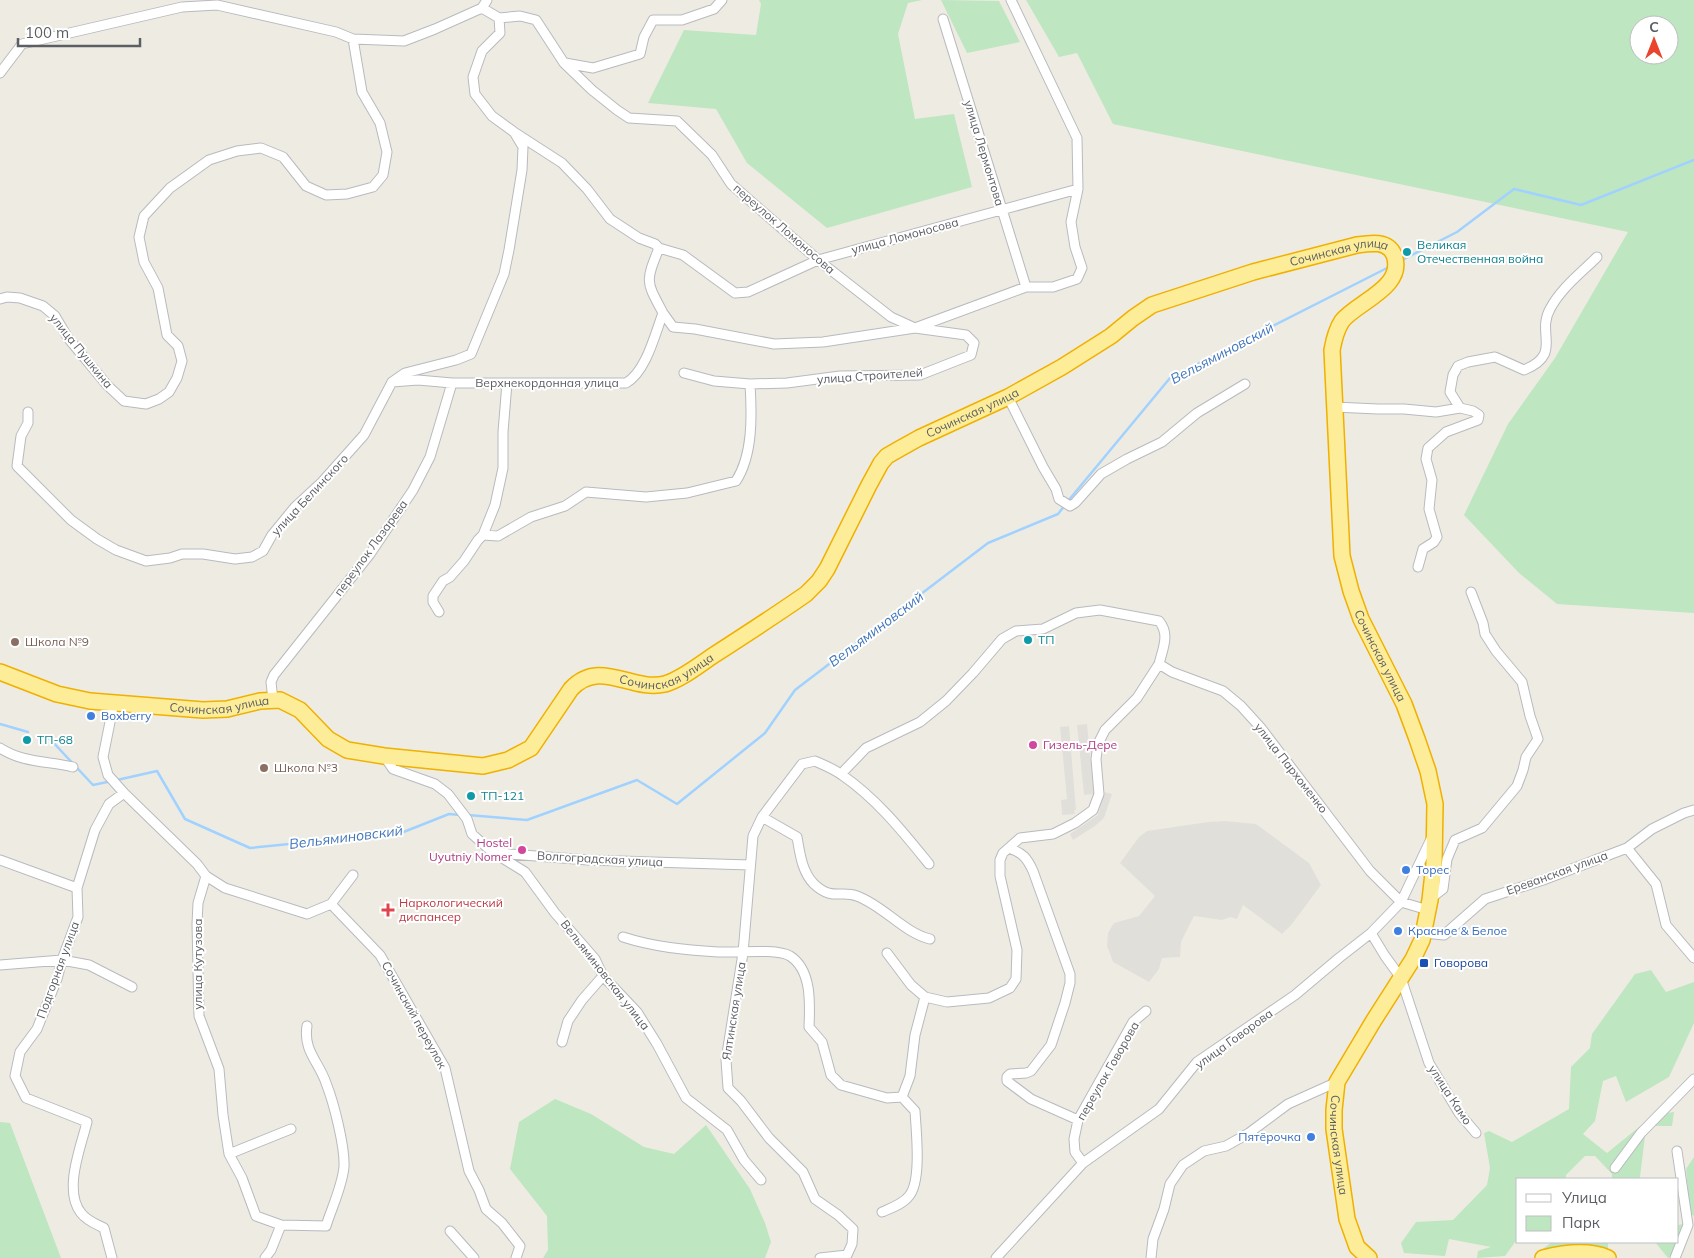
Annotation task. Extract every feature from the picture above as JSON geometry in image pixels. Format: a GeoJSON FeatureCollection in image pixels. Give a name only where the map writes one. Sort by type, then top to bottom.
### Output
{"type":"FeatureCollection","features":[{"type":"Feature","properties":{"kind":"highway","name":"Сочинская улица"},"geometry":{"type":"LineString","coordinates":[[0,672],[57,694],[80,700],[203,710],[227,709],[280,700],[300,710],[328,739],[347,750],[384,756],[483,766],[499,763],[524,753],[531,748],[578,681],[602,675],[648,685],[666,684],[687,673],[806,594],[827,569],[869,485],[887,456],[919,438],[1008,397],[1091,349],[1152,306],[1253,272],[1356,245],[1370,243],[1388,247],[1391,250],[1395,265],[1393,276],[1382,290],[1343,320],[1334,334],[1332,350],[1334,407],[1342,556],[1361,619],[1404,704],[1428,771],[1435,804],[1435,830],[1429,905],[1424,933],[1414,959],[1374,1020],[1337,1082],[1334,1129],[1347,1219],[1358,1247],[1369,1258]]}},
{"type":"Feature","properties":{"kind":"highway"},"geometry":{"type":"LineString","coordinates":[[1543,1258],[1598,1254],[1608,1258]]}},
{"type":"Feature","properties":{"kind":"street"},"geometry":{"type":"LineString","coordinates":[[564,63],[593,68],[640,54],[644,37],[653,20],[682,20],[714,9],[722,0]]}},
{"type":"Feature","properties":{"kind":"street"},"geometry":{"type":"LineString","coordinates":[[657,246],[649,273],[649,286],[663,313],[673,327],[695,329],[774,344],[823,342],[915,328],[1026,287],[1053,287],[1077,279],[1082,268],[1075,247],[1071,222],[1078,189],[1077,138],[1011,0]]}},
{"type":"Feature","properties":{"kind":"street"},"geometry":{"type":"LineString","coordinates":[[0,73],[22,44],[182,7],[217,5],[336,32],[353,39],[404,41],[435,29],[485,4],[499,18]]}},
{"type":"Feature","properties":{"kind":"street","name":"переулок Ломоносова"},"geometry":{"type":"LineString","coordinates":[[499,18],[520,16],[536,20],[564,63],[592,90],[629,118],[678,121],[712,155],[731,184],[818,260],[891,318],[915,328]]}},
{"type":"Feature","properties":{"kind":"street","name":"улица Ломоносова"},"geometry":{"type":"LineString","coordinates":[[499,18],[500,33],[482,51],[473,77],[475,94],[492,116],[562,163],[587,189],[610,219],[639,238],[683,255],[736,293],[748,292],[818,260],[1078,189]]}},
{"type":"Feature","properties":{"kind":"street","name":"улица Лермонтова"},"geometry":{"type":"LineString","coordinates":[[943,19],[1026,287]]}},
{"type":"Feature","properties":{"kind":"street","name":"улица Пушкина"},"geometry":{"type":"LineString","coordinates":[[0,299],[7,297],[20,298],[43,306],[55,316],[68,338],[107,385],[124,401],[146,404],[169,392],[177,378],[182,361],[178,346],[167,336],[158,288],[144,262],[139,237],[144,216],[170,188],[209,160],[237,151],[261,148],[283,157],[306,186],[326,195],[347,194],[372,187],[383,175],[387,152],[380,123],[362,92],[353,39]]}},
{"type":"Feature","properties":{"kind":"street"},"geometry":{"type":"LineString","coordinates":[[392,382],[404,373],[456,360],[470,354],[476,343],[504,274],[510,250],[522,170],[523,147],[514,132]]}},
{"type":"Feature","properties":{"kind":"street"},"geometry":{"type":"LineString","coordinates":[[1460,408],[1450,392],[1453,375],[1458,366],[1468,362],[1495,357],[1524,370],[1535,366],[1544,356],[1547,343],[1548,311],[1560,293],[1597,257]]}},
{"type":"Feature","properties":{"kind":"street","name":"Верхнекордонная улица"},"geometry":{"type":"LineString","coordinates":[[392,382],[418,380],[452,383],[626,383],[633,379],[644,364],[663,313]]}},
{"type":"Feature","properties":{"kind":"street","name":"улица Строителей"},"geometry":{"type":"LineString","coordinates":[[684,373],[714,381],[750,384],[787,383],[840,376],[920,375],[971,355],[974,343],[966,335],[915,328]]}},
{"type":"Feature","properties":{"kind":"street","name":"улица Белинского"},"geometry":{"type":"LineString","coordinates":[[28,412],[28,423],[21,436],[18,466],[70,520],[116,550],[146,561],[170,558],[182,554],[202,554],[235,559],[252,557],[263,551],[272,535],[295,507],[322,482],[364,435],[392,382]]}},
{"type":"Feature","properties":{"kind":"street","name":"переулок Лазарева"},"geometry":{"type":"LineString","coordinates":[[273,700],[271,682],[274,675],[370,554],[413,490],[430,457],[452,383]]}},
{"type":"Feature","properties":{"kind":"street"},"geometry":{"type":"LineString","coordinates":[[439,612],[433,602],[433,596],[443,581],[450,577],[464,561],[483,535],[494,505],[503,468],[507,383]]}},
{"type":"Feature","properties":{"kind":"street"},"geometry":{"type":"LineString","coordinates":[[483,535],[498,536],[531,517],[565,506],[586,492],[646,497],[687,493],[736,481],[744,470],[749,440],[752,405],[750,384]]}},
{"type":"Feature","properties":{"kind":"street"},"geometry":{"type":"LineString","coordinates":[[1008,397],[1061,500],[1070,506],[1075,503],[1101,474],[1162,442],[1197,413],[1245,384]]}},
{"type":"Feature","properties":{"kind":"street"},"geometry":{"type":"LineString","coordinates":[[1334,407],[1436,412],[1460,408],[1473,410],[1479,415],[1478,420],[1459,429],[1446,432],[1428,448],[1426,459],[1432,480],[1429,509],[1437,537],[1434,542],[1423,549],[1418,567]]}},
{"type":"Feature","properties":{"kind":"street","name":"Сочинская улица"},"geometry":{"type":"LineString","coordinates":[[1429,905],[1444,889],[1447,859],[1456,840],[1482,828],[1517,786],[1526,757],[1538,739],[1522,682],[1496,651],[1486,634],[1471,592]]}},
{"type":"Feature","properties":{"kind":"street"},"geometry":{"type":"LineString","coordinates":[[887,953],[911,985],[925,997],[947,1002],[990,998],[1010,988],[1016,979],[1017,950],[1000,876],[1000,860],[1003,853],[1020,838],[1054,834],[1075,823],[1093,810],[1099,794],[1096,759],[1098,744],[1105,730],[1137,698],[1159,664],[1165,635],[1164,628],[1159,621],[1100,610],[1076,613],[1043,629],[1016,631],[1002,639],[946,701],[920,722],[866,748],[841,774],[873,800],[904,833],[929,864]]}},
{"type":"Feature","properties":{"kind":"street","name":"улица Пархоменко"},"geometry":{"type":"LineString","coordinates":[[1159,664],[1172,672],[1222,691],[1241,706],[1261,728],[1370,871],[1401,902]]}},
{"type":"Feature","properties":{"kind":"street"},"geometry":{"type":"LineString","coordinates":[[114,702],[103,756],[108,775],[124,793],[198,864],[206,876],[225,888],[307,914],[331,904],[353,875]]}},
{"type":"Feature","properties":{"kind":"street"},"geometry":{"type":"LineString","coordinates":[[0,748],[21,759],[73,767]]}},
{"type":"Feature","properties":{"kind":"street"},"geometry":{"type":"LineString","coordinates":[[384,756],[393,769],[434,784],[448,794],[467,818],[472,834],[491,851]]}},
{"type":"Feature","properties":{"kind":"street","name":"Ялтинская улица"},"geometry":{"type":"LineString","coordinates":[[820,1258],[847,1255],[852,1244],[853,1229],[816,1199],[803,1172],[769,1138],[742,1101],[728,1088],[726,1060],[743,953],[753,836],[762,817],[802,764],[815,761],[841,774]]}},
{"type":"Feature","properties":{"kind":"street","name":"Подгорная улица"},"geometry":{"type":"LineString","coordinates":[[112,1258],[104,1228],[80,1213],[74,1196],[73,1176],[87,1122],[26,1098],[15,1076],[20,1052],[37,1028],[57,979],[78,917],[77,888],[95,830],[109,804],[124,793]]}},
{"type":"Feature","properties":{"kind":"street","name":"Ереванская улица"},"geometry":{"type":"LineString","coordinates":[[1424,933],[1444,935],[1485,899],[1543,880],[1627,848],[1652,829],[1694,810]]}},
{"type":"Feature","properties":{"kind":"street"},"geometry":{"type":"LineString","coordinates":[[762,817],[797,838],[805,871],[814,884],[832,895],[855,895],[878,906],[920,937],[930,939]]}},
{"type":"Feature","properties":{"kind":"street","name":"улица Говорова"},"geometry":{"type":"LineString","coordinates":[[996,1258],[1083,1163],[1160,1108],[1198,1062],[1295,995],[1371,933],[1401,902],[1435,830]]}},
{"type":"Feature","properties":{"kind":"street"},"geometry":{"type":"LineString","coordinates":[[1009,848],[1020,851],[1026,856],[1030,864],[1070,974],[1065,1003],[1051,1045],[1032,1071],[1026,1074],[1010,1074],[1007,1077],[1007,1081],[1031,1098],[1078,1120]]}},
{"type":"Feature","properties":{"kind":"street"},"geometry":{"type":"LineString","coordinates":[[1627,848],[1656,884],[1666,925],[1694,958]]}},
{"type":"Feature","properties":{"kind":"street","name":"Волгоградская улица"},"geometry":{"type":"LineString","coordinates":[[491,851],[588,860],[750,865]]}},
{"type":"Feature","properties":{"kind":"street","name":"Вельяминовская улица"},"geometry":{"type":"LineString","coordinates":[[491,851],[525,872],[555,913],[595,960],[603,976],[637,1012],[657,1044],[686,1098],[727,1130],[744,1160],[761,1180]]}},
{"type":"Feature","properties":{"kind":"street"},"geometry":{"type":"LineString","coordinates":[[0,860],[77,888]]}},
{"type":"Feature","properties":{"kind":"street","name":"улица Кутузова"},"geometry":{"type":"LineString","coordinates":[[206,876],[198,903],[199,1016],[219,1070],[229,1154],[242,1178],[256,1216],[281,1225],[326,1226],[341,1183],[344,1165],[339,1131],[326,1082],[308,1048],[305,1037],[308,1026]]}},
{"type":"Feature","properties":{"kind":"street"},"geometry":{"type":"LineString","coordinates":[[1401,902],[1429,905]]}},
{"type":"Feature","properties":{"kind":"street","name":"Сочинский переулок"},"geometry":{"type":"LineString","coordinates":[[331,904],[380,955],[445,1068],[469,1171],[486,1209],[502,1223],[520,1246],[516,1258]]}},
{"type":"Feature","properties":{"kind":"street","name":"улица Камо"},"geometry":{"type":"LineString","coordinates":[[1371,933],[1384,956],[1401,978],[1429,1063],[1459,1113],[1476,1132]]}},
{"type":"Feature","properties":{"kind":"street"},"geometry":{"type":"LineString","coordinates":[[623,937],[662,947],[743,953],[766,951],[788,955],[800,965],[806,979],[810,1010],[809,1027],[822,1042],[831,1075],[841,1085],[887,1098],[902,1096]]}},
{"type":"Feature","properties":{"kind":"street"},"geometry":{"type":"LineString","coordinates":[[0,965],[32,964],[62,960],[89,965],[132,987]]}},
{"type":"Feature","properties":{"kind":"street"},"geometry":{"type":"LineString","coordinates":[[562,1042],[568,1021],[582,1000],[603,976]]}},
{"type":"Feature","properties":{"kind":"street"},"geometry":{"type":"LineString","coordinates":[[902,1096],[910,1076],[915,1035],[925,997]]}},
{"type":"Feature","properties":{"kind":"street","name":"переулок Говорова"},"geometry":{"type":"LineString","coordinates":[[1083,1163],[1075,1152],[1074,1139],[1078,1120],[1133,1022],[1146,1011]]}},
{"type":"Feature","properties":{"kind":"street"},"geometry":{"type":"LineString","coordinates":[[1615,1168],[1642,1132],[1694,1079]]}},
{"type":"Feature","properties":{"kind":"street"},"geometry":{"type":"LineString","coordinates":[[1151,1258],[1153,1239],[1164,1209],[1170,1184],[1183,1165],[1204,1151],[1226,1146],[1249,1133],[1288,1104],[1337,1082]]}},
{"type":"Feature","properties":{"kind":"street"},"geometry":{"type":"LineString","coordinates":[[882,1212],[910,1196],[917,1173],[915,1111],[902,1096]]}},
{"type":"Feature","properties":{"kind":"street"},"geometry":{"type":"LineString","coordinates":[[229,1154],[291,1129]]}},
{"type":"Feature","properties":{"kind":"street"},"geometry":{"type":"LineString","coordinates":[[1675,1258],[1688,1225],[1678,1150]]}},
{"type":"Feature","properties":{"kind":"street"},"geometry":{"type":"LineString","coordinates":[[265,1258],[271,1250],[281,1225]]}},
{"type":"Feature","properties":{"kind":"street"},"geometry":{"type":"LineString","coordinates":[[450,1231],[474,1258]]}},
{"type":"Feature","properties":{"kind":"shaded area"},"geometry":{"type":"Polygon","coordinates":[[[1087,724],[1094,794],[1084,795],[1077,725],[1087,724]]]}},
{"type":"Feature","properties":{"kind":"shaded area"},"geometry":{"type":"Polygon","coordinates":[[[1069,726],[1076,810],[1074,810],[1075,814],[1062,815],[1061,800],[1067,799],[1060,727],[1069,726]]]}},
{"type":"Feature","properties":{"kind":"shaded area"},"geometry":{"type":"Polygon","coordinates":[[[1105,792],[1112,794],[1104,818],[1073,840],[1070,834],[1098,815],[1105,792]]]}},
{"type":"Feature","properties":{"kind":"shaded area"},"geometry":{"type":"Polygon","coordinates":[[[1225,821],[1256,824],[1309,863],[1321,885],[1292,924],[1282,934],[1243,905],[1237,919],[1230,917],[1222,920],[1194,916],[1181,942],[1180,957],[1162,958],[1159,969],[1149,982],[1113,962],[1107,946],[1108,933],[1114,923],[1139,916],[1155,896],[1120,863],[1139,837],[1147,831],[1225,821]]]}},
{"type":"Feature","properties":{"kind":"green space"},"geometry":{"type":"Polygon","coordinates":[[[759,0],[922,0],[908,3],[898,34],[915,119],[954,114],[972,187],[827,228],[747,163],[716,109],[648,103],[684,30],[756,35],[761,4],[759,0]]]}},
{"type":"Feature","properties":{"kind":"green space"},"geometry":{"type":"Polygon","coordinates":[[[941,0],[999,1],[1020,42],[967,53],[941,0]]]}},
{"type":"Feature","properties":{"kind":"green space"},"geometry":{"type":"Polygon","coordinates":[[[1026,0],[1694,0],[1694,613],[1557,604],[1519,573],[1464,515],[1508,424],[1555,358],[1628,232],[1113,124],[1077,53],[1059,57],[1026,0]]]}},
{"type":"Feature","properties":{"kind":"green space"},"geometry":{"type":"Polygon","coordinates":[[[1651,970],[1666,992],[1694,982],[1694,1023],[1669,1077],[1626,1102],[1616,1076],[1603,1081],[1595,1121],[1583,1134],[1607,1153],[1654,1115],[1674,1112],[1672,1126],[1653,1126],[1645,1136],[1640,1178],[1612,1178],[1612,1174],[1595,1156],[1585,1156],[1566,1175],[1566,1178],[1516,1178],[1516,1241],[1505,1256],[1477,1258],[1478,1251],[1491,1247],[1449,1239],[1445,1256],[1404,1253],[1401,1243],[1416,1222],[1453,1220],[1487,1185],[1490,1168],[1484,1133],[1489,1131],[1512,1142],[1569,1109],[1571,1067],[1590,1048],[1592,1034],[1635,974],[1651,970]]]}},
{"type":"Feature","properties":{"kind":"green space"},"geometry":{"type":"Polygon","coordinates":[[[555,1099],[591,1114],[644,1147],[674,1154],[706,1125],[750,1189],[771,1242],[765,1258],[543,1258],[548,1250],[547,1216],[510,1169],[519,1122],[555,1099]]]}},
{"type":"Feature","properties":{"kind":"green space"},"geometry":{"type":"Polygon","coordinates":[[[0,1122],[10,1123],[61,1258],[0,1258],[0,1122]]]}},
{"type":"Feature","properties":{"kind":"green space"},"geometry":{"type":"Polygon","coordinates":[[[1694,1157],[1694,1216],[1690,1213],[1686,1169],[1694,1157]]]}},
{"type":"Feature","properties":{"kind":"green space"},"geometry":{"type":"Polygon","coordinates":[[[1683,1224],[1679,1239],[1679,1225],[1683,1224]]]}},
{"type":"Feature","properties":{"kind":"green space"},"geometry":{"type":"Polygon","coordinates":[[[1551,1243],[1608,1243],[1608,1249],[1583,1247],[1540,1251],[1551,1243]]]}},
{"type":"Feature","properties":{"kind":"green space"},"geometry":{"type":"Polygon","coordinates":[[[1656,1243],[1678,1243],[1676,1251],[1668,1258],[1656,1243]]]}},
{"type":"Feature","properties":{"kind":"waterway","name":"Вельяминовский"},"geometry":{"type":"LineString","coordinates":[[1400,261],[1457,232],[1514,189],[1581,205],[1694,160]]}},
{"type":"Feature","properties":{"kind":"waterway","name":"Вельяминовский"},"geometry":{"type":"LineString","coordinates":[[1068,501],[1170,378],[1391,266]]}},
{"type":"Feature","properties":{"kind":"waterway","name":"Вельяминовский"},"geometry":{"type":"LineString","coordinates":[[468,815],[527,820],[637,780],[677,804],[765,733],[795,690],[988,543],[1058,514],[1065,505]]}},
{"type":"Feature","properties":{"kind":"waterway","name":"Вельяминовский"},"geometry":{"type":"LineString","coordinates":[[0,724],[28,732]]}},
{"type":"Feature","properties":{"kind":"waterway","name":"Вельяминовский"},"geometry":{"type":"LineString","coordinates":[[41,736],[50,739],[93,785],[112,781]]}},
{"type":"Feature","properties":{"kind":"waterway","name":"Вельяминовский"},"geometry":{"type":"LineString","coordinates":[[117,780],[157,771],[185,819],[250,848],[401,833],[449,814],[460,815]]}},
{"type":"Feature","properties":{"kind":"place","name":"Великая Отечественная война"},"geometry":{"type":"Point","coordinates":[1407,252]}},
{"type":"Feature","properties":{"kind":"place","name":"ТП"},"geometry":{"type":"Point","coordinates":[1028,640]}},
{"type":"Feature","properties":{"kind":"place","name":"Школа №9"},"geometry":{"type":"Point","coordinates":[15,642]}},
{"type":"Feature","properties":{"kind":"place","name":"Boxberry"},"geometry":{"type":"Point","coordinates":[91,716]}},
{"type":"Feature","properties":{"kind":"place","name":"ТП-68"},"geometry":{"type":"Point","coordinates":[27,740]}},
{"type":"Feature","properties":{"kind":"place","name":"Гизель-Дере"},"geometry":{"type":"Point","coordinates":[1033,745]}},
{"type":"Feature","properties":{"kind":"place","name":"Школа №3"},"geometry":{"type":"Point","coordinates":[264,768]}},
{"type":"Feature","properties":{"kind":"place","name":"ТП-121"},"geometry":{"type":"Point","coordinates":[471,796]}},
{"type":"Feature","properties":{"kind":"place","name":"Hostel Uyutniy Nomer"},"geometry":{"type":"Point","coordinates":[522,850]}},
{"type":"Feature","properties":{"kind":"place","name":"Торес"},"geometry":{"type":"Point","coordinates":[1406,870]}},
{"type":"Feature","properties":{"kind":"place","name":"Наркологический диспансер"},"geometry":{"type":"Point","coordinates":[388,910]}},
{"type":"Feature","properties":{"kind":"place","name":"Красное & Белое"},"geometry":{"type":"Point","coordinates":[1398,931]}},
{"type":"Feature","properties":{"kind":"place","name":"Говорова"},"geometry":{"type":"Point","coordinates":[1424,963]}},
{"type":"Feature","properties":{"kind":"place","name":"Пятёрочка"},"geometry":{"type":"Point","coordinates":[1311,1137]}}]}
